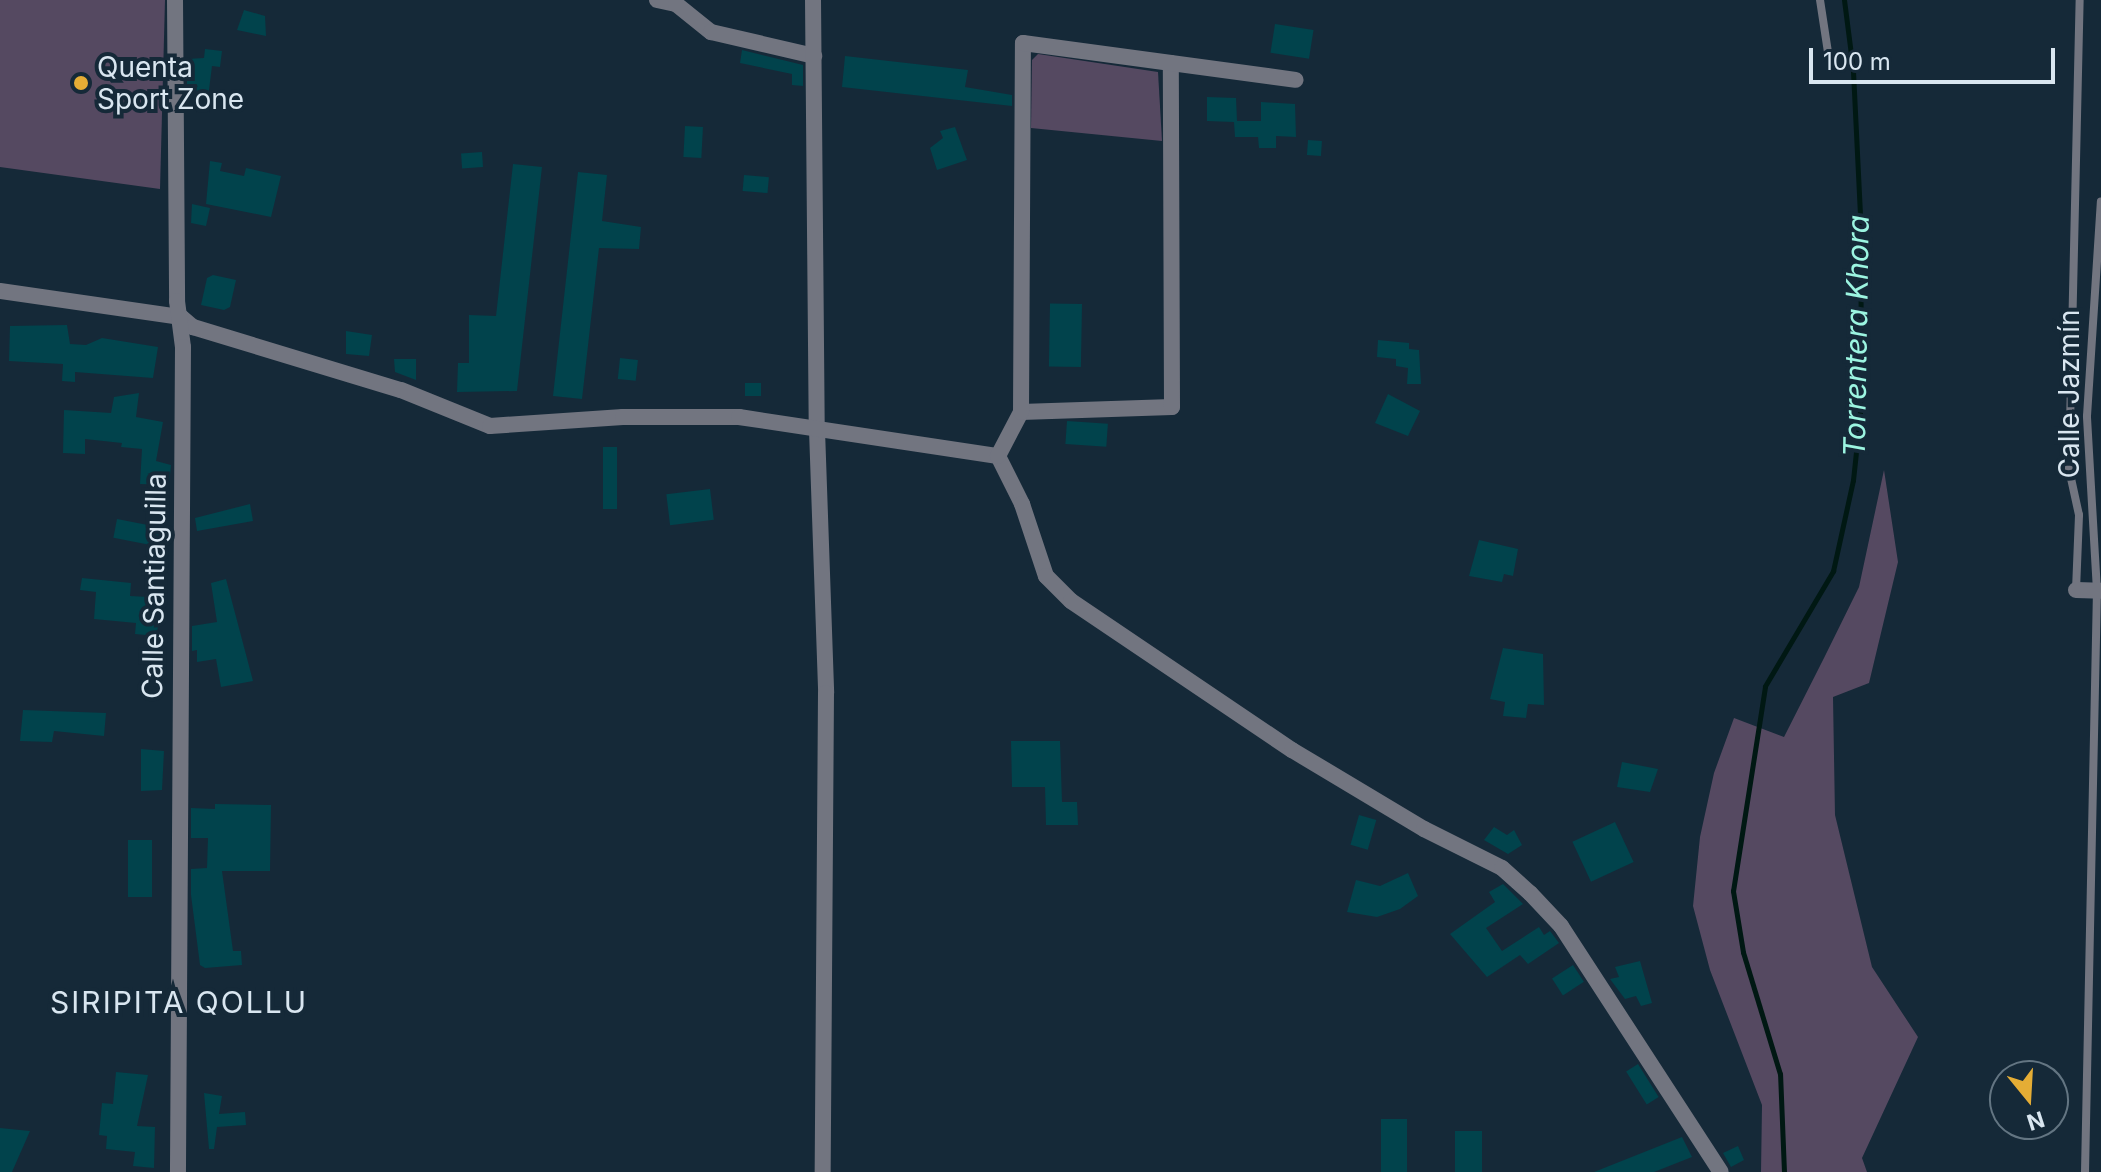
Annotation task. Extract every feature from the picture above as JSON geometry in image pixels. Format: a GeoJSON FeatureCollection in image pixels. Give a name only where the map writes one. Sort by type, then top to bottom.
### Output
{"type":"FeatureCollection","features":[{"type":"Feature","properties":{"kind":"street","name":"Calle Santiaguilla"},"geometry":{"type":"LineString","coordinates":[[175,0],[181,317],[178,1172]]}},
{"type":"Feature","properties":{"kind":"street"},"geometry":{"type":"LineString","coordinates":[[657,0],[676,4],[711,32],[814,56]]}},
{"type":"Feature","properties":{"kind":"street"},"geometry":{"type":"LineString","coordinates":[[813,0],[817,430],[826,693],[823,1172]]}},
{"type":"Feature","properties":{"kind":"street"},"geometry":{"type":"LineString","coordinates":[[998,456],[1021,412],[1023,43],[1296,80]]}},
{"type":"Feature","properties":{"kind":"street"},"geometry":{"type":"LineString","coordinates":[[1021,412],[1172,407],[1171,63]]}},
{"type":"Feature","properties":{"kind":"street"},"geometry":{"type":"LineString","coordinates":[[0,291],[181,317],[193,327],[401,390],[490,426],[623,417],[739,417],[998,456]]}},
{"type":"Feature","properties":{"kind":"street"},"geometry":{"type":"LineString","coordinates":[[998,456],[1022,504],[1046,576],[1071,601],[1292,750],[1424,829],[1502,868],[1530,893],[1561,926],[1721,1172]]}},
{"type":"Feature","properties":{"kind":"street"},"geometry":{"type":"LineString","coordinates":[[2076,590],[2099,591]]}},
{"type":"Feature","properties":{"kind":"lane"},"geometry":{"type":"LineString","coordinates":[[1820,0],[1828,52]]}},
{"type":"Feature","properties":{"kind":"lane"},"geometry":{"type":"LineString","coordinates":[[2076,590],[2079,515],[2069,469],[2080,0]]}},
{"type":"Feature","properties":{"kind":"lane","name":"Calle Jazmín"},"geometry":{"type":"LineString","coordinates":[[2085,1172],[2099,591],[2087,416],[2091,294],[2101,201]]}},
{"type":"Feature","properties":{"kind":"shaded area","name":"Quenta Sport Zone"},"geometry":{"type":"Polygon","coordinates":[[[0,0],[165,0],[160,189],[0,167],[0,0]]]}},
{"type":"Feature","properties":{"kind":"shaded area"},"geometry":{"type":"Polygon","coordinates":[[[1038,54],[1158,72],[1162,141],[1031,128],[1032,60],[1038,54]]]}},
{"type":"Feature","properties":{"kind":"shaded area"},"geometry":{"type":"Polygon","coordinates":[[[1884,470],[1898,562],[1869,683],[1833,697],[1835,815],[1872,967],[1918,1037],[1862,1158],[1867,1172],[1761,1172],[1762,1105],[1710,970],[1693,906],[1700,837],[1714,773],[1734,718],[1784,737],[1824,658],[1859,587],[1884,470]]]}},
{"type":"Feature","properties":{"kind":"building"},"geometry":{"type":"Polygon","coordinates":[[[244,10],[265,16],[266,36],[237,30],[244,10]]]}},
{"type":"Feature","properties":{"kind":"building"},"geometry":{"type":"Polygon","coordinates":[[[1275,24],[1314,30],[1309,59],[1270,53],[1275,24]]]}},
{"type":"Feature","properties":{"kind":"building"},"geometry":{"type":"Polygon","coordinates":[[[205,49],[222,51],[220,67],[212,66],[208,98],[187,95],[187,59],[204,58],[205,49]]]}},
{"type":"Feature","properties":{"kind":"building"},"geometry":{"type":"Polygon","coordinates":[[[742,50],[803,65],[803,86],[792,85],[792,74],[740,63],[742,50]]]}},
{"type":"Feature","properties":{"kind":"building"},"geometry":{"type":"Polygon","coordinates":[[[845,56],[968,70],[965,87],[1012,95],[1012,106],[842,87],[845,56]]]}},
{"type":"Feature","properties":{"kind":"building"},"geometry":{"type":"Polygon","coordinates":[[[1207,97],[1236,98],[1237,121],[1261,121],[1261,102],[1295,104],[1296,137],[1276,136],[1276,148],[1259,148],[1258,137],[1235,137],[1234,122],[1207,121],[1207,97]]]}},
{"type":"Feature","properties":{"kind":"building"},"geometry":{"type":"Polygon","coordinates":[[[685,126],[703,127],[701,158],[683,157],[685,126]]]}},
{"type":"Feature","properties":{"kind":"building"},"geometry":{"type":"Polygon","coordinates":[[[955,127],[967,160],[937,170],[930,148],[943,138],[940,131],[955,127]]]}},
{"type":"Feature","properties":{"kind":"building"},"geometry":{"type":"Polygon","coordinates":[[[1308,140],[1322,141],[1321,156],[1307,155],[1308,140]]]}},
{"type":"Feature","properties":{"kind":"building"},"geometry":{"type":"Polygon","coordinates":[[[482,152],[483,167],[462,168],[461,153],[482,152]]]}},
{"type":"Feature","properties":{"kind":"building"},"geometry":{"type":"Polygon","coordinates":[[[210,161],[222,163],[220,171],[244,176],[246,168],[281,176],[271,217],[206,204],[210,161]]]}},
{"type":"Feature","properties":{"kind":"building"},"geometry":{"type":"Polygon","coordinates":[[[513,164],[542,167],[517,391],[457,392],[458,363],[469,363],[469,315],[496,316],[513,164]]]}},
{"type":"Feature","properties":{"kind":"building"},"geometry":{"type":"Polygon","coordinates":[[[578,172],[607,175],[602,221],[641,227],[639,249],[599,248],[582,399],[553,396],[578,172]]]}},
{"type":"Feature","properties":{"kind":"building"},"geometry":{"type":"Polygon","coordinates":[[[744,175],[769,177],[768,193],[743,191],[744,175]]]}},
{"type":"Feature","properties":{"kind":"building"},"geometry":{"type":"Polygon","coordinates":[[[192,204],[210,208],[206,226],[191,223],[192,204]]]}},
{"type":"Feature","properties":{"kind":"building"},"geometry":{"type":"Polygon","coordinates":[[[213,275],[236,280],[230,307],[224,310],[201,305],[207,278],[213,275]]]}},
{"type":"Feature","properties":{"kind":"building"},"geometry":{"type":"Polygon","coordinates":[[[1050,303],[1082,304],[1081,367],[1049,366],[1050,303]]]}},
{"type":"Feature","properties":{"kind":"building"},"geometry":{"type":"Polygon","coordinates":[[[67,325],[70,344],[86,345],[102,338],[158,347],[153,378],[75,372],[75,382],[62,381],[63,364],[9,361],[10,326],[67,325]]]}},
{"type":"Feature","properties":{"kind":"building"},"geometry":{"type":"Polygon","coordinates":[[[346,331],[372,335],[369,356],[346,354],[346,331]]]}},
{"type":"Feature","properties":{"kind":"building"},"geometry":{"type":"Polygon","coordinates":[[[1378,340],[1409,343],[1409,349],[1419,350],[1421,384],[1407,384],[1408,368],[1396,366],[1396,359],[1377,357],[1378,340]]]}},
{"type":"Feature","properties":{"kind":"building"},"geometry":{"type":"Polygon","coordinates":[[[620,358],[638,360],[636,381],[618,379],[620,358]]]}},
{"type":"Feature","properties":{"kind":"building"},"geometry":{"type":"Polygon","coordinates":[[[394,359],[416,359],[416,380],[395,372],[394,359]]]}},
{"type":"Feature","properties":{"kind":"building"},"geometry":{"type":"Polygon","coordinates":[[[745,383],[761,383],[761,396],[745,396],[745,383]]]}},
{"type":"Feature","properties":{"kind":"building"},"geometry":{"type":"Polygon","coordinates":[[[139,393],[136,417],[163,422],[156,461],[171,465],[169,485],[140,484],[142,449],[121,447],[122,443],[85,439],[85,454],[63,453],[64,410],[111,413],[114,397],[139,393]]]}},
{"type":"Feature","properties":{"kind":"building"},"geometry":{"type":"Polygon","coordinates":[[[1388,394],[1420,411],[1408,436],[1375,423],[1388,394]]]}},
{"type":"Feature","properties":{"kind":"building"},"geometry":{"type":"Polygon","coordinates":[[[1067,421],[1108,424],[1106,447],[1065,444],[1067,421]]]}},
{"type":"Feature","properties":{"kind":"building"},"geometry":{"type":"Polygon","coordinates":[[[603,447],[617,447],[617,509],[603,509],[603,447]]]}},
{"type":"Feature","properties":{"kind":"building"},"geometry":{"type":"Polygon","coordinates":[[[710,489],[714,520],[670,525],[666,494],[710,489]]]}},
{"type":"Feature","properties":{"kind":"building"},"geometry":{"type":"Polygon","coordinates":[[[250,504],[253,521],[197,531],[195,518],[250,504]]]}},
{"type":"Feature","properties":{"kind":"building"},"geometry":{"type":"Polygon","coordinates":[[[117,519],[167,529],[163,547],[113,538],[117,519]]]}},
{"type":"Feature","properties":{"kind":"building"},"geometry":{"type":"Polygon","coordinates":[[[1479,540],[1518,549],[1513,576],[1504,574],[1502,582],[1469,576],[1479,540]]]}},
{"type":"Feature","properties":{"kind":"building"},"geometry":{"type":"Polygon","coordinates":[[[82,578],[131,583],[130,596],[148,597],[147,610],[159,612],[157,636],[135,634],[136,623],[94,619],[96,592],[80,590],[82,578]]]}},
{"type":"Feature","properties":{"kind":"building"},"geometry":{"type":"Polygon","coordinates":[[[226,579],[253,681],[221,687],[216,659],[197,662],[197,650],[192,651],[192,626],[217,622],[211,583],[226,579]]]}},
{"type":"Feature","properties":{"kind":"building"},"geometry":{"type":"Polygon","coordinates":[[[1503,648],[1543,654],[1544,705],[1528,704],[1526,718],[1503,716],[1505,702],[1490,699],[1503,648]]]}},
{"type":"Feature","properties":{"kind":"building"},"geometry":{"type":"Polygon","coordinates":[[[23,710],[106,713],[104,736],[54,731],[52,742],[20,741],[23,710]]]}},
{"type":"Feature","properties":{"kind":"building"},"geometry":{"type":"Polygon","coordinates":[[[1011,741],[1060,741],[1062,802],[1077,802],[1078,825],[1046,825],[1045,787],[1012,787],[1011,741]]]}},
{"type":"Feature","properties":{"kind":"building"},"geometry":{"type":"Polygon","coordinates":[[[141,749],[164,751],[162,790],[141,791],[141,749]]]}},
{"type":"Feature","properties":{"kind":"building"},"geometry":{"type":"Polygon","coordinates":[[[1622,762],[1658,769],[1650,792],[1617,787],[1622,762]]]}},
{"type":"Feature","properties":{"kind":"building"},"geometry":{"type":"Polygon","coordinates":[[[215,804],[271,805],[270,871],[222,871],[233,951],[241,951],[242,965],[205,968],[200,965],[191,895],[191,869],[207,868],[208,838],[191,838],[191,808],[215,809],[215,804]]]}},
{"type":"Feature","properties":{"kind":"building"},"geometry":{"type":"Polygon","coordinates":[[[1359,815],[1376,820],[1368,850],[1350,845],[1359,815]]]}},
{"type":"Feature","properties":{"kind":"building"},"geometry":{"type":"Polygon","coordinates":[[[1615,822],[1634,862],[1591,882],[1572,842],[1615,822]]]}},
{"type":"Feature","properties":{"kind":"building"},"geometry":{"type":"Polygon","coordinates":[[[1494,827],[1507,835],[1514,830],[1522,845],[1508,854],[1484,840],[1494,827]]]}},
{"type":"Feature","properties":{"kind":"building"},"geometry":{"type":"Polygon","coordinates":[[[128,840],[152,840],[152,897],[128,897],[128,840]]]}},
{"type":"Feature","properties":{"kind":"building"},"geometry":{"type":"Polygon","coordinates":[[[1408,873],[1418,896],[1400,909],[1377,917],[1347,912],[1356,880],[1380,886],[1408,873]]]}},
{"type":"Feature","properties":{"kind":"building"},"geometry":{"type":"Polygon","coordinates":[[[1503,884],[1523,904],[1486,928],[1502,951],[1539,927],[1544,935],[1550,931],[1559,943],[1528,964],[1520,955],[1487,977],[1450,934],[1495,902],[1489,892],[1503,884]]]}},
{"type":"Feature","properties":{"kind":"building"},"geometry":{"type":"Polygon","coordinates":[[[1640,961],[1652,1003],[1641,1006],[1636,996],[1625,999],[1610,979],[1619,977],[1615,967],[1640,961]]]}},
{"type":"Feature","properties":{"kind":"building"},"geometry":{"type":"Polygon","coordinates":[[[1573,965],[1584,982],[1563,995],[1552,979],[1573,965]]]}},
{"type":"Feature","properties":{"kind":"building"},"geometry":{"type":"Polygon","coordinates":[[[1638,1064],[1659,1097],[1647,1104],[1626,1071],[1638,1064]]]}},
{"type":"Feature","properties":{"kind":"building"},"geometry":{"type":"Polygon","coordinates":[[[116,1072],[148,1075],[137,1126],[155,1127],[154,1168],[133,1166],[135,1152],[106,1149],[107,1136],[99,1135],[102,1103],[113,1104],[116,1072]]]}},
{"type":"Feature","properties":{"kind":"building"},"geometry":{"type":"Polygon","coordinates":[[[204,1093],[222,1096],[219,1114],[245,1112],[246,1125],[217,1127],[214,1149],[209,1149],[204,1093]]]}},
{"type":"Feature","properties":{"kind":"building"},"geometry":{"type":"Polygon","coordinates":[[[1381,1119],[1407,1119],[1407,1172],[1381,1172],[1381,1119]]]}},
{"type":"Feature","properties":{"kind":"building"},"geometry":{"type":"Polygon","coordinates":[[[0,1128],[30,1131],[12,1172],[0,1172],[0,1128]]]}},
{"type":"Feature","properties":{"kind":"building"},"geometry":{"type":"Polygon","coordinates":[[[1455,1131],[1482,1131],[1482,1172],[1455,1172],[1455,1131]]]}},
{"type":"Feature","properties":{"kind":"building"},"geometry":{"type":"Polygon","coordinates":[[[1682,1137],[1692,1157],[1654,1172],[1594,1172],[1682,1137]]]}},
{"type":"Feature","properties":{"kind":"building"},"geometry":{"type":"Polygon","coordinates":[[[1738,1146],[1744,1160],[1731,1167],[1723,1153],[1738,1146]]]}},
{"type":"Feature","properties":{"kind":"waterway","name":"Torrentera Khora"},"geometry":{"type":"LineString","coordinates":[[1784,1172],[1780,1074],[1743,952],[1733,891],[1765,686],[1833,571],[1853,480],[1860,415],[1861,235],[1853,70],[1844,0]]}},
{"type":"Feature","properties":{"kind":"place","name":"Quenta Sport Zone"},"geometry":{"type":"Point","coordinates":[81,83]}},
{"type":"Feature","properties":{"kind":"district","name":"SIRIPITA QOLLU"},"geometry":{"type":"Point","coordinates":[179,1002]}}]}
